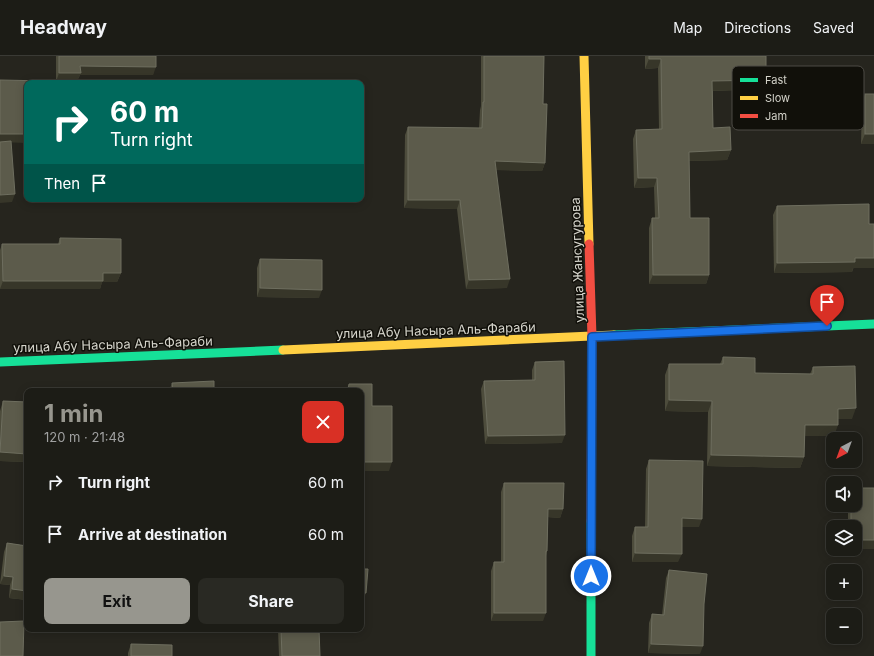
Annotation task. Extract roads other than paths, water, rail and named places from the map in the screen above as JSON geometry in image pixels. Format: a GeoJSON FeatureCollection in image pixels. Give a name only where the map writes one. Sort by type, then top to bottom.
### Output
{"type":"FeatureCollection","features":[{"type":"Feature","properties":{"kind":"street","name":"улица Жансугурова"},"geometry":{"type":"LineString","coordinates":[[584,56],[592,337],[591,656]]}},
{"type":"Feature","properties":{"kind":"street","name":"улица Абу Насыра Аль-Фараби"},"geometry":{"type":"LineString","coordinates":[[0,362],[874,324]]}}]}
